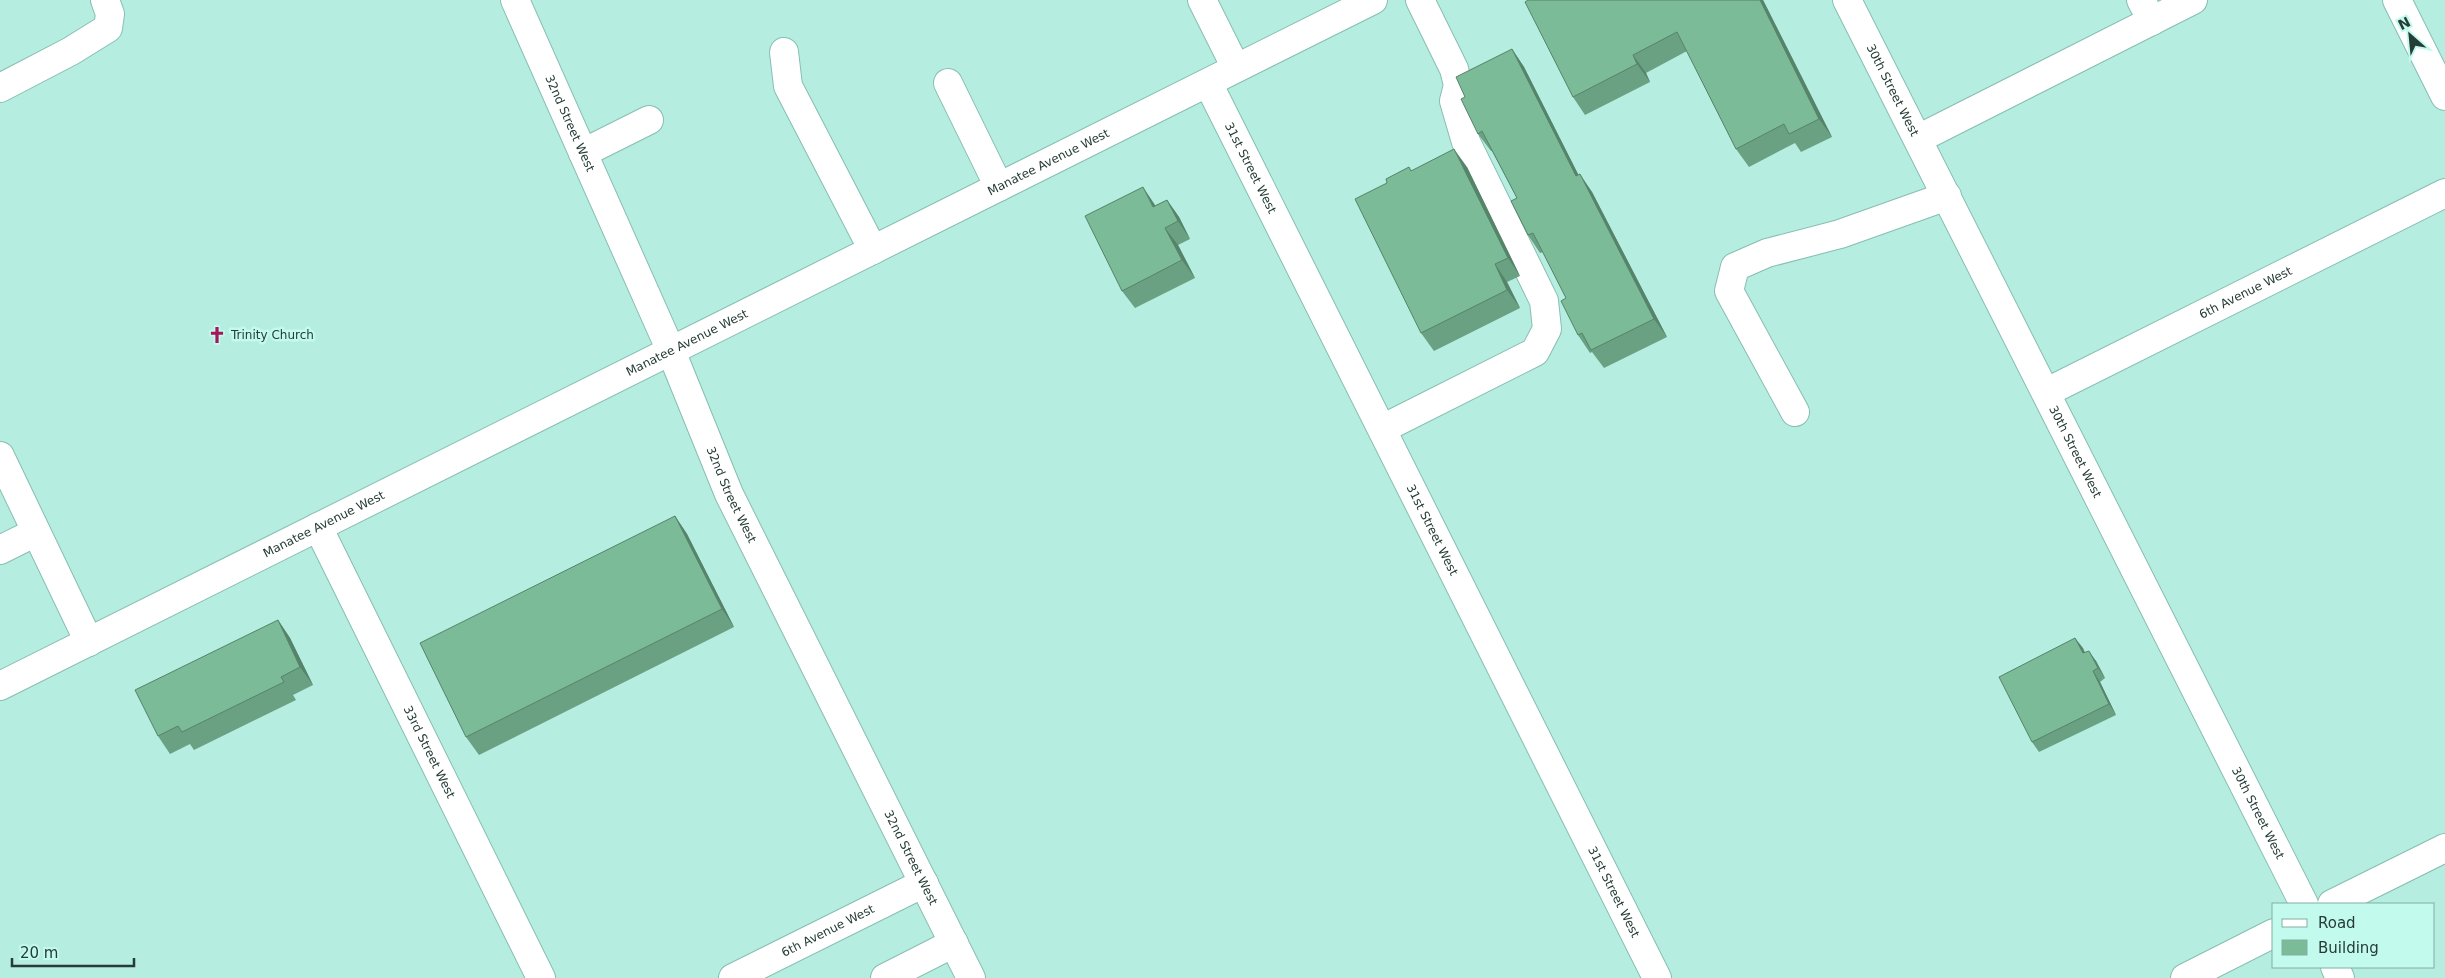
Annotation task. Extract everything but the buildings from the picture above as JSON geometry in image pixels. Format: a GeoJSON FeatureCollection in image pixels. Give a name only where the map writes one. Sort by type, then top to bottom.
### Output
{"type":"FeatureCollection","features":[{"type":"Feature","properties":{"kind":"street"},"geometry":{"type":"LineString","coordinates":[[0,88],[71,51],[108,28],[110,14],[105,0]]}},
{"type":"Feature","properties":{"kind":"street","name":"32nd Street West"},"geometry":{"type":"LineString","coordinates":[[515,0],[671,351],[729,494],[971,978]]}},
{"type":"Feature","properties":{"kind":"street"},"geometry":{"type":"LineString","coordinates":[[1202,0],[1236,68]]}},
{"type":"Feature","properties":{"kind":"street","name":"Manatee Avenue West"},"geometry":{"type":"LineString","coordinates":[[0,686],[1373,0]]}},
{"type":"Feature","properties":{"kind":"street"},"geometry":{"type":"LineString","coordinates":[[1382,429],[1535,352],[1547,329],[1544,301],[1466,142],[1454,101],[1458,86],[1454,69],[1420,0]]}},
{"type":"Feature","properties":{"kind":"street","name":"30th Street West"},"geometry":{"type":"LineString","coordinates":[[1847,0],[2047,392],[2303,903]]}},
{"type":"Feature","properties":{"kind":"street"},"geometry":{"type":"LineString","coordinates":[[1918,139],[2147,10],[2192,0]]}},
{"type":"Feature","properties":{"kind":"street"},"geometry":{"type":"LineString","coordinates":[[2397,0],[2445,96]]}},
{"type":"Feature","properties":{"kind":"street"},"geometry":{"type":"LineString","coordinates":[[784,52],[788,86],[873,250]]}},
{"type":"Feature","properties":{"kind":"street","name":"31st Street West"},"geometry":{"type":"LineString","coordinates":[[1208,83],[1657,978]]}},
{"type":"Feature","properties":{"kind":"street"},"geometry":{"type":"LineString","coordinates":[[948,84],[999,187]]}},
{"type":"Feature","properties":{"kind":"street"},"geometry":{"type":"LineString","coordinates":[[583,153],[649,120]]}},
{"type":"Feature","properties":{"kind":"street","name":"6th Avenue West"},"geometry":{"type":"LineString","coordinates":[[2047,392],[2445,193]]}},
{"type":"Feature","properties":{"kind":"street"},"geometry":{"type":"LineString","coordinates":[[1795,412],[1729,291],[1735,267],[1767,253],[1840,234],[1947,196]]}},
{"type":"Feature","properties":{"kind":"street"},"geometry":{"type":"LineString","coordinates":[[0,456],[89,642]]}},
{"type":"Feature","properties":{"kind":"street","name":"33rd Street West"},"geometry":{"type":"LineString","coordinates":[[318,527],[541,978]]}},
{"type":"Feature","properties":{"kind":"street"},"geometry":{"type":"LineString","coordinates":[[0,550],[36,532]]}},
{"type":"Feature","properties":{"kind":"street"},"geometry":{"type":"LineString","coordinates":[[2334,903],[2445,848]]}},
{"type":"Feature","properties":{"kind":"street","name":"6th Avenue West"},"geometry":{"type":"LineString","coordinates":[[732,978],[924,883]]}},
{"type":"Feature","properties":{"kind":"street"},"geometry":{"type":"LineString","coordinates":[[2185,978],[2272,934]]}},
{"type":"Feature","properties":{"kind":"street"},"geometry":{"type":"LineString","coordinates":[[885,978],[954,943]]}},
{"type":"Feature","properties":{"kind":"place","name":"Trinity Church"},"geometry":{"type":"Point","coordinates":[217,335]}}]}
